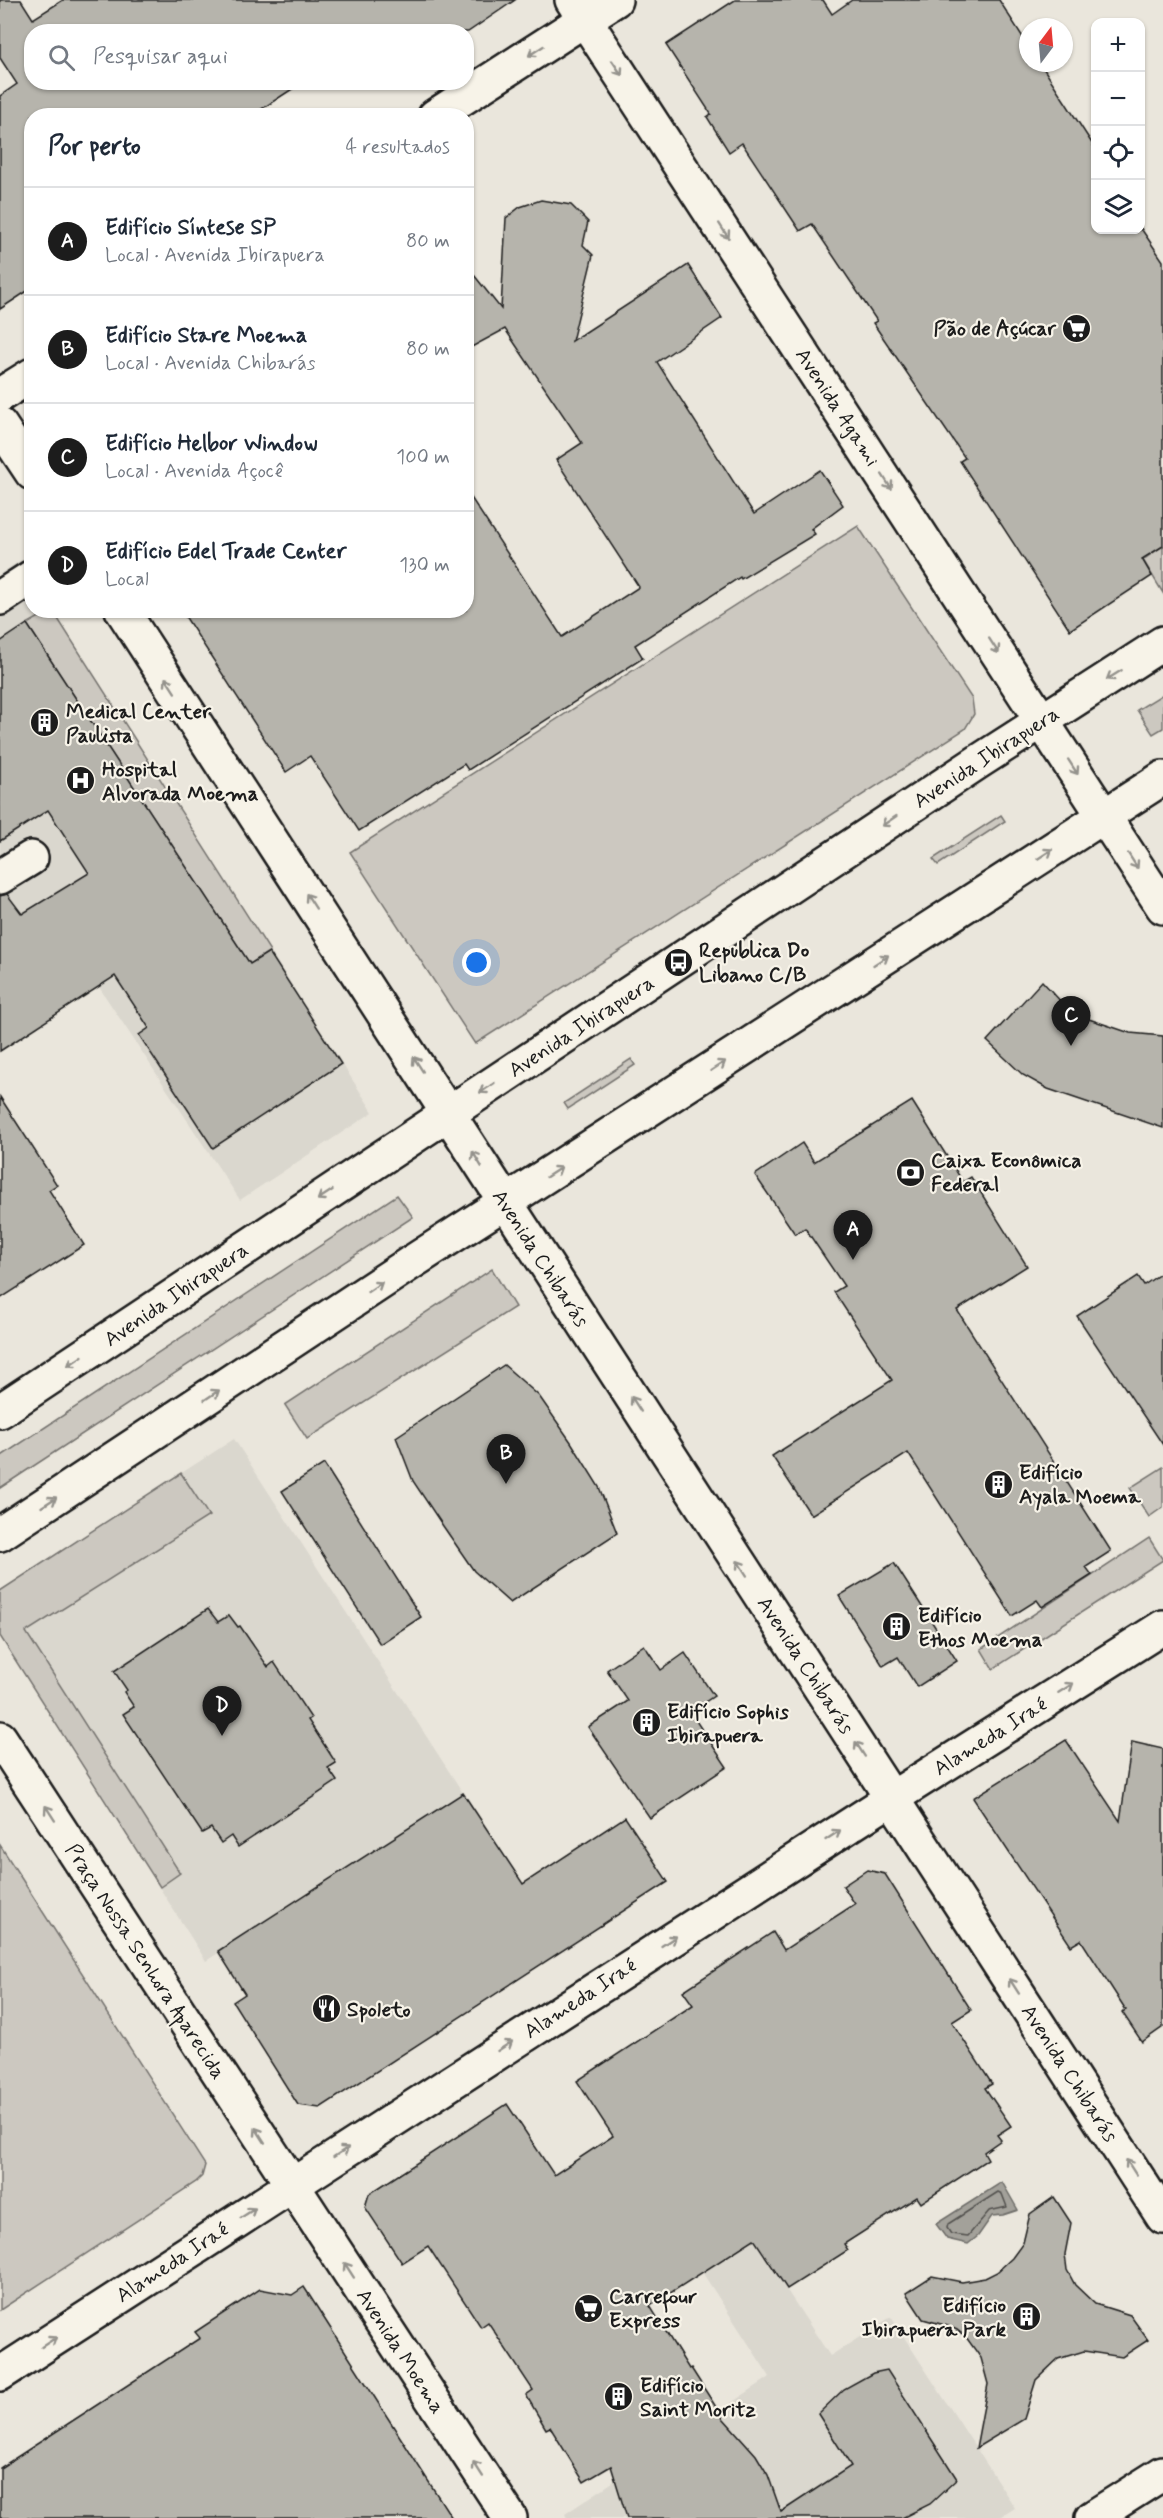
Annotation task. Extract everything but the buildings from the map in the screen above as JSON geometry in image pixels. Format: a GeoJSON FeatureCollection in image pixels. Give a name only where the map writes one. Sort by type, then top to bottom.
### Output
{"type":"FeatureCollection","features":[{"type":"Feature","properties":{"kind":"street"},"geometry":{"type":"LineString","coordinates":[[474,87],[578,10],[615,0]]}},
{"type":"Feature","properties":{"kind":"street","name":"Avenida Agami"},"geometry":{"type":"LineString","coordinates":[[578,10],[1163,907]]}},
{"type":"Feature","properties":{"kind":"street"},"geometry":{"type":"LineString","coordinates":[[446,108],[470,90]]}},
{"type":"Feature","properties":{"kind":"street"},"geometry":{"type":"LineString","coordinates":[[0,395],[24,380]]}},
{"type":"Feature","properties":{"kind":"street"},"geometry":{"type":"LineString","coordinates":[[0,425],[24,461]]}},
{"type":"Feature","properties":{"kind":"street"},"geometry":{"type":"LineString","coordinates":[[0,598],[24,582]]}},
{"type":"Feature","properties":{"kind":"street","name":"Avenida Chibarás"},"geometry":{"type":"LineString","coordinates":[[127,618],[1163,2217]]}},
{"type":"Feature","properties":{"kind":"street","name":"Avenida Ibirapuera"},"geometry":{"type":"LineString","coordinates":[[0,1411],[1043,720],[1163,643]]}},
{"type":"Feature","properties":{"kind":"street"},"geometry":{"type":"LineString","coordinates":[[0,1534],[399,1271],[1163,778]]}},
{"type":"Feature","properties":{"kind":"street"},"geometry":{"type":"LineString","coordinates":[[0,877],[31,858]]}},
{"type":"Feature","properties":{"kind":"street","name":"Alameda Iraé"},"geometry":{"type":"LineString","coordinates":[[0,2374],[292,2183],[1163,1626]]}},
{"type":"Feature","properties":{"kind":"street","name":"Praça Nossa Senhora Aparecida"},"geometry":{"type":"LineString","coordinates":[[0,1738],[292,2183]]}},
{"type":"Feature","properties":{"kind":"street","name":"Avenida Moema"},"geometry":{"type":"LineString","coordinates":[[292,2183],[510,2518]]}},
{"type":"Feature","properties":{"kind":"street"},"geometry":{"type":"LineString","coordinates":[[1092,2518],[1163,2473]]}},
{"type":"Feature","properties":{"kind":"shaded area"},"geometry":{"type":"Polygon","coordinates":[[[858,526],[972,699],[974,714],[965,729],[475,1044],[350,852],[858,526]]]}},
{"type":"Feature","properties":{"kind":"shaded area"},"geometry":{"type":"Polygon","coordinates":[[[1163,546],[1163,593],[1143,560],[1163,546]]]}},
{"type":"Feature","properties":{"kind":"shaded area","name":"Hospital Alvorada Moema"},"geometry":{"type":"Polygon","coordinates":[[[21,560],[24,565],[24,618],[57,618],[373,1112],[240,1200],[99,987],[0,1051],[0,574],[21,560]]]}},
{"type":"Feature","properties":{"kind":"shaded area"},"geometry":{"type":"Polygon","coordinates":[[[38,618],[57,618],[270,951],[250,964],[27,624],[38,618]]]}},
{"type":"Feature","properties":{"kind":"shaded area"},"geometry":{"type":"Polygon","coordinates":[[[1163,694],[1163,728],[1153,734],[1137,710],[1163,694]]]}},
{"type":"Feature","properties":{"kind":"shaded area"},"geometry":{"type":"Polygon","coordinates":[[[1001,815],[1005,821],[938,865],[933,859],[1001,815]]]}},
{"type":"Feature","properties":{"kind":"shaded area"},"geometry":{"type":"Polygon","coordinates":[[[631,1059],[635,1065],[568,1109],[564,1103],[631,1059]]]}},
{"type":"Feature","properties":{"kind":"shaded area"},"geometry":{"type":"Polygon","coordinates":[[[397,1195],[413,1217],[0,1488],[0,1457],[397,1195]]]}},
{"type":"Feature","properties":{"kind":"shaded area"},"geometry":{"type":"Polygon","coordinates":[[[492,1269],[515,1307],[307,1439],[285,1405],[492,1269]]]}},
{"type":"Feature","properties":{"kind":"shaded area"},"geometry":{"type":"Polygon","coordinates":[[[234,1439],[463,1793],[206,1961],[0,1636],[0,1591],[234,1439]]]}},
{"type":"Feature","properties":{"kind":"shaded area"},"geometry":{"type":"Polygon","coordinates":[[[1163,1467],[1163,1507],[1149,1517],[1130,1488],[1163,1467]]]}},
{"type":"Feature","properties":{"kind":"shaded area"},"geometry":{"type":"Polygon","coordinates":[[[181,1473],[209,1516],[26,1632],[180,1873],[160,1887],[0,1636],[0,1591],[181,1473]]]}},
{"type":"Feature","properties":{"kind":"shaded area"},"geometry":{"type":"Polygon","coordinates":[[[1149,1538],[1163,1560],[993,1669],[981,1649],[1149,1538]]]}},
{"type":"Feature","properties":{"kind":"shaded area"},"geometry":{"type":"Polygon","coordinates":[[[0,1845],[205,2165],[202,2176],[196,2182],[0,2310],[0,1845]]]}},
{"type":"Feature","properties":{"kind":"shaded area"},"geometry":{"type":"Polygon","coordinates":[[[754,2240],[830,2356],[891,2317],[1015,2508],[999,2518],[567,2518],[565,2514],[770,2377],[702,2272],[754,2240]]]}},
{"type":"Feature","properties":{"kind":"water"},"geometry":{"type":"Polygon","coordinates":[[[1002,2182],[1018,2210],[992,2216],[978,2236],[968,2244],[947,2239],[936,2224],[1002,2182]]]}},
{"type":"Feature","properties":{"kind":"place","name":"Pão de Açúcar"},"geometry":{"type":"Point","coordinates":[1077,328]}},
{"type":"Feature","properties":{"kind":"place","name":"Medical Center Paulista"},"geometry":{"type":"Point","coordinates":[45,723]}},
{"type":"Feature","properties":{"kind":"place","name":"Hospital Alvorada Moema"},"geometry":{"type":"Point","coordinates":[81,781]}},
{"type":"Feature","properties":{"kind":"place","name":"Republica Do Libano C/B"},"geometry":{"type":"Point","coordinates":[678,962]}},
{"type":"Feature","properties":{"kind":"place","name":"Edifício Helbor Window"},"geometry":{"type":"Point","coordinates":[1071,1046]}},
{"type":"Feature","properties":{"kind":"place","name":"Caixa Econômica Federal"},"geometry":{"type":"Point","coordinates":[910,1172]}},
{"type":"Feature","properties":{"kind":"place","name":"Edifício Síntese SP"},"geometry":{"type":"Point","coordinates":[853,1260]}},
{"type":"Feature","properties":{"kind":"place","name":"Edifício Stare Moema"},"geometry":{"type":"Point","coordinates":[506,1484]}},
{"type":"Feature","properties":{"kind":"place","name":"Edifício Ayala Moema"},"geometry":{"type":"Point","coordinates":[998,1484]}},
{"type":"Feature","properties":{"kind":"place","name":"Edifício Ethos Moema"},"geometry":{"type":"Point","coordinates":[897,1627]}},
{"type":"Feature","properties":{"kind":"place","name":"Edifício Sophis Ibirapuera"},"geometry":{"type":"Point","coordinates":[646,1723]}},
{"type":"Feature","properties":{"kind":"place","name":"Edifício Edel Trade Center"},"geometry":{"type":"Point","coordinates":[222,1736]}},
{"type":"Feature","properties":{"kind":"place","name":"Spoleto"},"geometry":{"type":"Point","coordinates":[326,2009]}},
{"type":"Feature","properties":{"kind":"place","name":"Carrefour Express"},"geometry":{"type":"Point","coordinates":[588,2308]}},
{"type":"Feature","properties":{"kind":"place","name":"Edifício Ibirapuera Park"},"geometry":{"type":"Point","coordinates":[1027,2317]}},
{"type":"Feature","properties":{"kind":"place","name":"Edifício Saint Moritz"},"geometry":{"type":"Point","coordinates":[619,2397]}}]}
